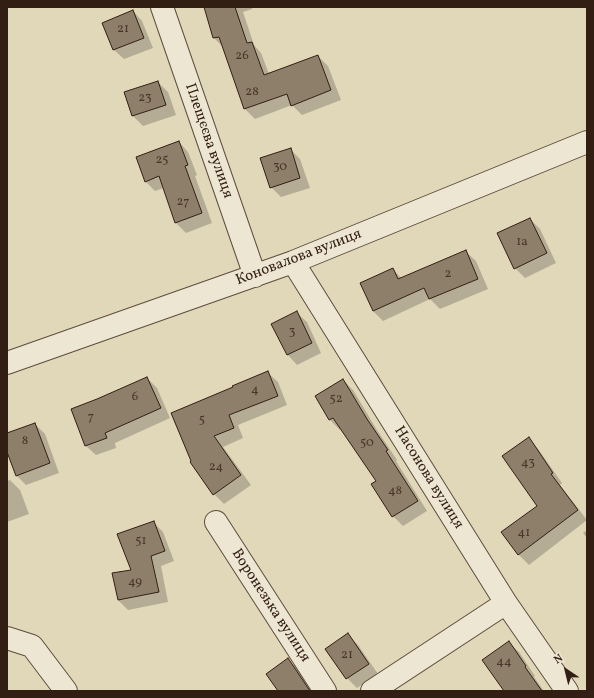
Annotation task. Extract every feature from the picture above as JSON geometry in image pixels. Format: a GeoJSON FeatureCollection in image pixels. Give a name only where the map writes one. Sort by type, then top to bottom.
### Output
{"type":"FeatureCollection","features":[{"type":"Feature","properties":{"kind":"street","name":"Плещєєва вулиця"},"geometry":{"type":"LineString","coordinates":[[162,7],[255,276]]}},
{"type":"Feature","properties":{"kind":"street","name":"Коновалова вулиця"},"geometry":{"type":"LineString","coordinates":[[7,363],[293,262],[587,142]]}},
{"type":"Feature","properties":{"kind":"street","name":"Насонова вулиця"},"geometry":{"type":"LineString","coordinates":[[293,262],[506,603],[567,691]]}},
{"type":"Feature","properties":{"kind":"street","name":"Воронезька вулиця"},"geometry":{"type":"LineString","coordinates":[[216,522],[325,691]]}},
{"type":"Feature","properties":{"kind":"street"},"geometry":{"type":"LineString","coordinates":[[372,691],[506,603]]}},
{"type":"Feature","properties":{"kind":"street"},"geometry":{"type":"LineString","coordinates":[[7,638],[32,646],[66,691]]}},
{"type":"Feature","properties":{"kind":"building"},"geometry":{"type":"Polygon","coordinates":[[[204,7],[235,7],[247,43],[252,42],[264,75],[318,55],[331,90],[291,106],[287,94],[244,109],[219,37],[213,38],[204,7]]]}},
{"type":"Feature","properties":{"kind":"building"},"geometry":{"type":"Polygon","coordinates":[[[133,10],[144,38],[113,50],[102,23],[133,10]]]}},
{"type":"Feature","properties":{"kind":"building"},"geometry":{"type":"Polygon","coordinates":[[[158,81],[166,105],[132,116],[124,92],[158,81]]]}},
{"type":"Feature","properties":{"kind":"building"},"geometry":{"type":"Polygon","coordinates":[[[179,141],[188,165],[185,166],[202,213],[175,223],[159,176],[145,182],[136,157],[179,141]]]}},
{"type":"Feature","properties":{"kind":"building"},"geometry":{"type":"Polygon","coordinates":[[[291,148],[300,178],[270,188],[260,158],[291,148]]]}},
{"type":"Feature","properties":{"kind":"building"},"geometry":{"type":"Polygon","coordinates":[[[530,218],[547,253],[514,269],[497,233],[530,218]]]}},
{"type":"Feature","properties":{"kind":"building"},"geometry":{"type":"Polygon","coordinates":[[[466,250],[478,279],[429,299],[424,288],[373,311],[360,283],[393,268],[398,279],[466,250]]]}},
{"type":"Feature","properties":{"kind":"building"},"geometry":{"type":"Polygon","coordinates":[[[297,311],[312,343],[287,355],[271,324],[297,311]]]}},
{"type":"Feature","properties":{"kind":"building"},"geometry":{"type":"Polygon","coordinates":[[[268,371],[278,396],[229,415],[234,428],[214,436],[241,475],[213,495],[190,462],[191,461],[171,413],[268,371]]]}},
{"type":"Feature","properties":{"kind":"building"},"geometry":{"type":"Polygon","coordinates":[[[147,377],[161,408],[105,433],[107,438],[85,446],[71,409],[147,377]]]}},
{"type":"Feature","properties":{"kind":"building"},"geometry":{"type":"Polygon","coordinates":[[[343,379],[418,501],[392,517],[371,484],[376,481],[333,418],[329,420],[315,396],[343,379]]]}},
{"type":"Feature","properties":{"kind":"building"},"geometry":{"type":"Polygon","coordinates":[[[35,423],[50,463],[16,476],[7,452],[7,433],[35,423]]]}},
{"type":"Feature","properties":{"kind":"building"},"geometry":{"type":"Polygon","coordinates":[[[529,437],[553,473],[551,474],[578,510],[518,555],[501,532],[537,506],[502,456],[529,437]]]}},
{"type":"Feature","properties":{"kind":"building"},"geometry":{"type":"Polygon","coordinates":[[[154,521],[165,551],[151,556],[159,592],[118,600],[112,573],[131,570],[117,534],[154,521]]]}},
{"type":"Feature","properties":{"kind":"building"},"geometry":{"type":"Polygon","coordinates":[[[348,633],[369,664],[346,679],[325,649],[348,633]]]}},
{"type":"Feature","properties":{"kind":"building"},"geometry":{"type":"Polygon","coordinates":[[[509,641],[542,691],[504,691],[482,660],[509,641]]]}},
{"type":"Feature","properties":{"kind":"building"},"geometry":{"type":"Polygon","coordinates":[[[288,658],[310,691],[278,691],[266,674],[288,658]]]}}]}
